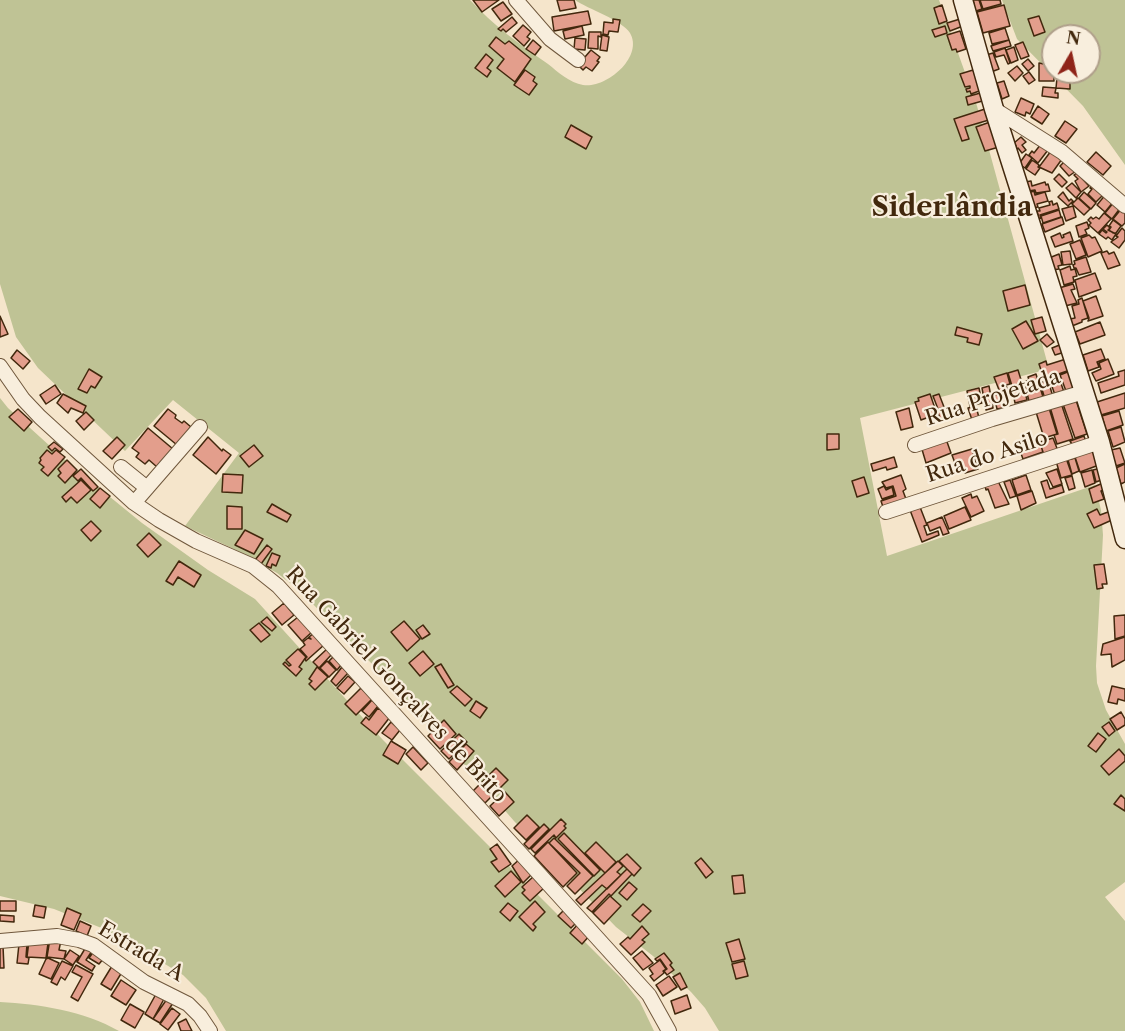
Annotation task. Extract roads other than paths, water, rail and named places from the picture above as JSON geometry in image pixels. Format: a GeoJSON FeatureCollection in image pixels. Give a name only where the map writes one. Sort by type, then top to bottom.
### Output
{"type":"FeatureCollection","features":[{"type":"Feature","properties":{"kind":"street"},"geometry":{"type":"LineString","coordinates":[[516,0],[550,39],[578,60]]}},
{"type":"Feature","properties":{"kind":"street"},"geometry":{"type":"LineString","coordinates":[[963,0],[994,109],[1100,442],[1125,539]]}},
{"type":"Feature","properties":{"kind":"street"},"geometry":{"type":"LineString","coordinates":[[994,109],[1062,152],[1125,206]]}},
{"type":"Feature","properties":{"kind":"street","name":"Rua Gabriel Gonçalves de Brito"},"geometry":{"type":"LineString","coordinates":[[0,366],[29,405],[134,503],[196,541],[253,567],[278,586],[649,995],[669,1031]]}},
{"type":"Feature","properties":{"kind":"street","name":"Rua Projetada"},"geometry":{"type":"LineString","coordinates":[[915,445],[1084,392]]}},
{"type":"Feature","properties":{"kind":"street"},"geometry":{"type":"LineString","coordinates":[[134,503],[200,428]]}},
{"type":"Feature","properties":{"kind":"street","name":"Rua do Asilo"},"geometry":{"type":"LineString","coordinates":[[886,512],[1100,442]]}},
{"type":"Feature","properties":{"kind":"street"},"geometry":{"type":"LineString","coordinates":[[122,467],[147,488]]}},
{"type":"Feature","properties":{"kind":"street","name":"Estrada A"},"geometry":{"type":"LineString","coordinates":[[0,940],[57,936],[93,945],[144,982],[188,1004],[210,1031]]}},
{"type":"Feature","properties":{"kind":"district","name":"Siderlândia"},"geometry":{"type":"Point","coordinates":[952,208]}}]}
